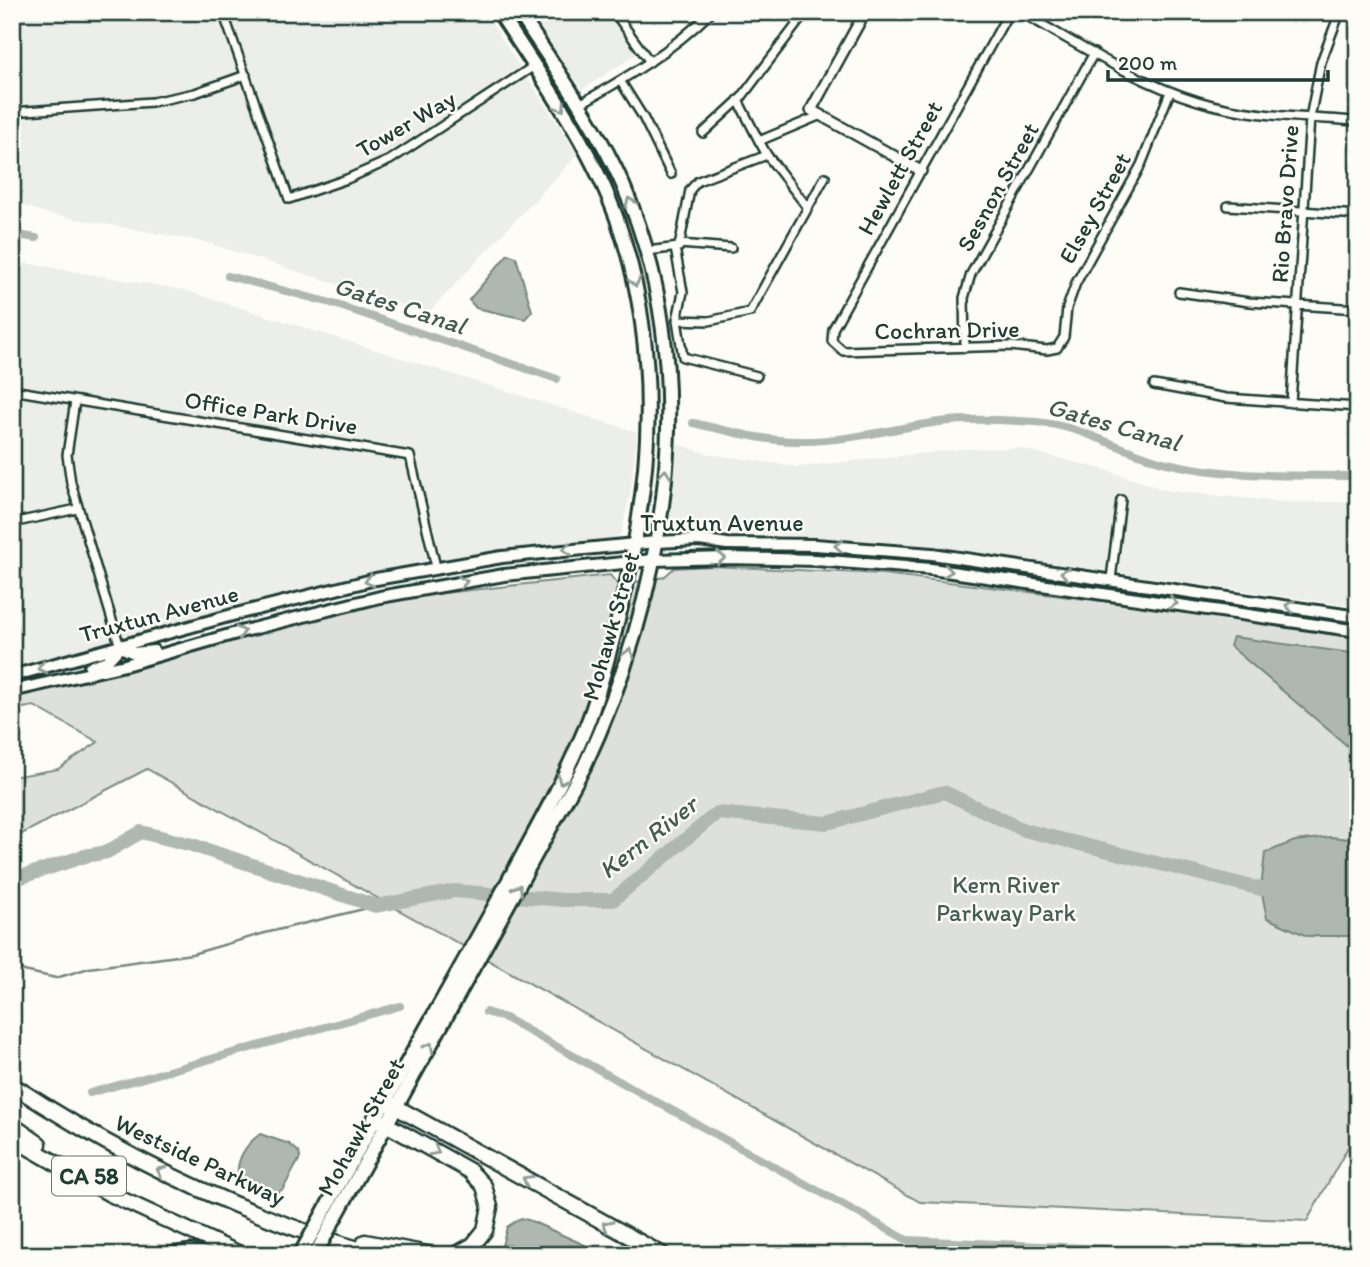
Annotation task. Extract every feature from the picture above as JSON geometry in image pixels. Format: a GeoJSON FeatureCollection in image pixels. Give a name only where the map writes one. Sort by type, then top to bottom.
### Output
{"type":"FeatureCollection","features":[{"type":"Feature","properties":{"kind":"highway","name":"Westside Parkway"},"geometry":{"type":"LineString","coordinates":[[12,1085],[106,1142],[223,1199],[297,1229],[378,1255]]}},
{"type":"Feature","properties":{"kind":"highway"},"geometry":{"type":"LineString","coordinates":[[390,1104],[663,1255]]}},
{"type":"Feature","properties":{"kind":"highway"},"geometry":{"type":"LineString","coordinates":[[381,1121],[470,1171],[482,1182],[487,1191],[490,1213],[485,1230],[473,1245],[456,1255]]}},
{"type":"Feature","properties":{"kind":"highway","name":"CA 58"},"geometry":{"type":"LineString","coordinates":[[12,1125],[98,1181],[169,1222]]}},
{"type":"Feature","properties":{"kind":"highway"},"geometry":{"type":"LineString","coordinates":[[12,1138],[82,1179],[242,1255]]}},
{"type":"Feature","properties":{"kind":"highway"},"geometry":{"type":"LineString","coordinates":[[223,1199],[299,1225],[362,1242],[433,1255]]}},
{"type":"Feature","properties":{"kind":"highway"},"geometry":{"type":"LineString","coordinates":[[172,1255],[191,1252],[208,1255]]}},
{"type":"Feature","properties":{"kind":"main road","name":"Mohawk Street"},"geometry":{"type":"LineString","coordinates":[[479,948],[549,806],[589,718],[604,674],[633,562],[648,440],[649,397],[641,311],[616,217],[580,140],[499,12]]}},
{"type":"Feature","properties":{"kind":"main road","name":"Mohawk Street"},"geometry":{"type":"LineString","coordinates":[[300,1255],[325,1223],[479,948],[564,806],[607,718],[623,673],[653,560],[664,484],[667,385],[664,334],[647,251],[612,161],[519,12]]}},
{"type":"Feature","properties":{"kind":"main road"},"geometry":{"type":"LineString","coordinates":[[510,30],[537,55],[548,57]]}},
{"type":"Feature","properties":{"kind":"main road"},"geometry":{"type":"LineString","coordinates":[[534,66],[547,69],[565,83]]}},
{"type":"Feature","properties":{"kind":"main road"},"geometry":{"type":"LineString","coordinates":[[616,217],[639,246],[647,251]]}},
{"type":"Feature","properties":{"kind":"main road"},"geometry":{"type":"LineString","coordinates":[[649,397],[657,400],[660,406],[667,436]]}},
{"type":"Feature","properties":{"kind":"main road","name":"Truxtun Avenue"},"geometry":{"type":"LineString","coordinates":[[12,676],[236,614],[376,579],[536,552],[699,540],[727,544],[874,548],[961,558],[1358,617]]}},
{"type":"Feature","properties":{"kind":"main road","name":"Truxtun Avenue"},"geometry":{"type":"LineString","coordinates":[[12,691],[125,665],[380,597],[504,575],[653,560],[747,558],[873,563],[959,572],[1358,631]]}},
{"type":"Feature","properties":{"kind":"main road"},"geometry":{"type":"LineString","coordinates":[[1072,589],[1104,585],[1111,579]]}},
{"type":"Feature","properties":{"kind":"main road"},"geometry":{"type":"LineString","coordinates":[[58,679],[107,660],[120,647],[134,653],[175,650]]}},
{"type":"Feature","properties":{"kind":"main road","name":"Mohawk Street"},"geometry":{"type":"LineString","coordinates":[[315,1255],[325,1223]]}},
{"type":"Feature","properties":{"kind":"street"},"geometry":{"type":"LineString","coordinates":[[12,112],[152,102],[195,93],[246,75],[223,12]]}},
{"type":"Feature","properties":{"kind":"street"},"geometry":{"type":"LineString","coordinates":[[614,12],[650,62]]}},
{"type":"Feature","properties":{"kind":"street"},"geometry":{"type":"LineString","coordinates":[[578,104],[621,82],[650,62],[685,37],[711,12]]}},
{"type":"Feature","properties":{"kind":"street"},"geometry":{"type":"LineString","coordinates":[[704,134],[738,100],[806,12]]}},
{"type":"Feature","properties":{"kind":"street"},"geometry":{"type":"LineString","coordinates":[[865,12],[811,110],[921,171]]}},
{"type":"Feature","properties":{"kind":"street","name":"Hewlett Street"},"geometry":{"type":"LineString","coordinates":[[834,344],[833,329],[1009,12]]}},
{"type":"Feature","properties":{"kind":"street"},"geometry":{"type":"LineString","coordinates":[[1020,12],[1170,92],[1248,112],[1358,121]]}},
{"type":"Feature","properties":{"kind":"street","name":"Rio Bravo Drive"},"geometry":{"type":"LineString","coordinates":[[1291,403],[1310,118],[1321,62],[1339,12]]}},
{"type":"Feature","properties":{"kind":"street","name":"Sesnon Street"},"geometry":{"type":"LineString","coordinates":[[965,348],[964,298],[971,274],[1094,53]]}},
{"type":"Feature","properties":{"kind":"street","name":"Tower Way"},"geometry":{"type":"LineString","coordinates":[[246,75],[289,199],[393,159],[534,66]]}},
{"type":"Feature","properties":{"kind":"street"},"geometry":{"type":"LineString","coordinates":[[621,82],[671,174]]}},
{"type":"Feature","properties":{"kind":"street","name":"Elsey Street"},"geometry":{"type":"LineString","coordinates":[[1061,344],[1067,308],[1076,283],[1141,165],[1170,92]]}},
{"type":"Feature","properties":{"kind":"street"},"geometry":{"type":"LineString","coordinates":[[738,100],[767,155],[808,208]]}},
{"type":"Feature","properties":{"kind":"street"},"geometry":{"type":"LineString","coordinates":[[759,141],[821,116]]}},
{"type":"Feature","properties":{"kind":"street"},"geometry":{"type":"LineString","coordinates":[[757,376],[683,357],[677,320],[683,292],[677,246],[690,190],[698,180],[767,155]]}},
{"type":"Feature","properties":{"kind":"street"},"geometry":{"type":"LineString","coordinates":[[677,320],[709,321],[750,312],[825,177]]}},
{"type":"Feature","properties":{"kind":"street"},"geometry":{"type":"LineString","coordinates":[[1228,206],[1358,215]]}},
{"type":"Feature","properties":{"kind":"street"},"geometry":{"type":"LineString","coordinates":[[647,251],[677,246],[731,248]]}},
{"type":"Feature","properties":{"kind":"street"},"geometry":{"type":"LineString","coordinates":[[1179,292],[1249,302],[1358,309]]}},
{"type":"Feature","properties":{"kind":"street","name":"Cochran Drive"},"geometry":{"type":"LineString","coordinates":[[834,344],[849,352],[1010,346],[1053,350],[1061,344]]}},
{"type":"Feature","properties":{"kind":"street"},"geometry":{"type":"LineString","coordinates":[[1154,385],[1204,396],[1358,407]]}},
{"type":"Feature","properties":{"kind":"street","name":"Office Park Drive"},"geometry":{"type":"LineString","coordinates":[[12,390],[410,456],[436,568]]}},
{"type":"Feature","properties":{"kind":"street"},"geometry":{"type":"LineString","coordinates":[[75,401],[67,455],[77,509],[120,647]]}},
{"type":"Feature","properties":{"kind":"street"},"geometry":{"type":"LineString","coordinates":[[1111,579],[1121,500]]}},
{"type":"Feature","properties":{"kind":"street"},"geometry":{"type":"LineString","coordinates":[[12,523],[77,509]]}},
{"type":"Feature","properties":{"kind":"shaded area"},"geometry":{"type":"Polygon","coordinates":[[[63,12],[484,12],[578,154],[428,313],[205,242],[49,214],[12,202],[12,18],[63,12]]]}},
{"type":"Feature","properties":{"kind":"shaded area"},"geometry":{"type":"Polygon","coordinates":[[[530,12],[611,12],[638,53],[582,90],[530,12]]]}},
{"type":"Feature","properties":{"kind":"shaded area"},"geometry":{"type":"Polygon","coordinates":[[[508,254],[516,257],[532,311],[525,319],[476,308],[469,300],[508,254]]]}},
{"type":"Feature","properties":{"kind":"shaded area"},"geometry":{"type":"Polygon","coordinates":[[[12,261],[184,290],[637,432],[630,495],[621,534],[615,539],[527,548],[385,570],[12,668],[12,261]]]}},
{"type":"Feature","properties":{"kind":"shaded area"},"geometry":{"type":"Polygon","coordinates":[[[677,444],[709,454],[798,467],[963,449],[1018,448],[1105,470],[1169,491],[1282,502],[1358,502],[1358,607],[930,546],[775,534],[675,531],[668,523],[677,444]]]}},
{"type":"Feature","properties":{"kind":"shaded area"},"geometry":{"type":"Polygon","coordinates":[[[1233,637],[1351,653],[1358,663],[1358,755],[1230,646],[1233,637]]]}},
{"type":"Feature","properties":{"kind":"shaded area"},"geometry":{"type":"Polygon","coordinates":[[[1331,837],[1358,840],[1358,936],[1307,936],[1267,918],[1261,889],[1265,853],[1295,841],[1331,837]]]}},
{"type":"Feature","properties":{"kind":"shaded area"},"geometry":{"type":"Polygon","coordinates":[[[260,1134],[289,1144],[299,1152],[300,1158],[283,1189],[273,1195],[239,1181],[238,1167],[242,1154],[260,1134]]]}},
{"type":"Feature","properties":{"kind":"shaded area"},"geometry":{"type":"Polygon","coordinates":[[[521,1218],[607,1255],[502,1255],[500,1253],[507,1227],[521,1218]]]}},
{"type":"Feature","properties":{"kind":"green space","name":"Kern River Parkway Park"},"geometry":{"type":"Polygon","coordinates":[[[711,566],[883,574],[1143,606],[1358,638],[1358,1129],[1307,1221],[920,1202],[147,769],[12,839],[12,777],[58,769],[98,742],[34,706],[12,710],[12,696],[17,694],[385,602],[434,594],[610,575],[618,585],[664,577],[674,568],[711,566]]]}},
{"type":"Feature","properties":{"kind":"waterway"},"geometry":{"type":"LineString","coordinates":[[12,234],[36,238]]}},
{"type":"Feature","properties":{"kind":"waterway","name":"Gates Canal"},"geometry":{"type":"LineString","coordinates":[[228,276],[331,303],[557,379]]}},
{"type":"Feature","properties":{"kind":"waterway","name":"Gates Canal"},"geometry":{"type":"LineString","coordinates":[[693,423],[761,438],[803,441],[855,437],[952,421],[1036,422],[1087,434],[1151,458],[1190,468],[1262,475],[1358,476]]}},
{"type":"Feature","properties":{"kind":"waterway","name":"Kern River"},"geometry":{"type":"LineString","coordinates":[[12,880],[85,856],[107,852],[141,832],[192,845],[376,906],[454,891],[565,900],[613,900],[717,813],[827,823],[944,792],[1024,830],[1261,889],[1280,889]]}},
{"type":"Feature","properties":{"kind":"waterway"},"geometry":{"type":"LineString","coordinates":[[12,962],[24,971],[56,978],[89,968],[192,954],[376,906]]}},
{"type":"Feature","properties":{"kind":"waterway"},"geometry":{"type":"LineString","coordinates":[[90,1093],[400,1006]]}},
{"type":"Feature","properties":{"kind":"waterway"},"geometry":{"type":"LineString","coordinates":[[486,1012],[505,1018],[907,1240],[1107,1249]]}}]}
